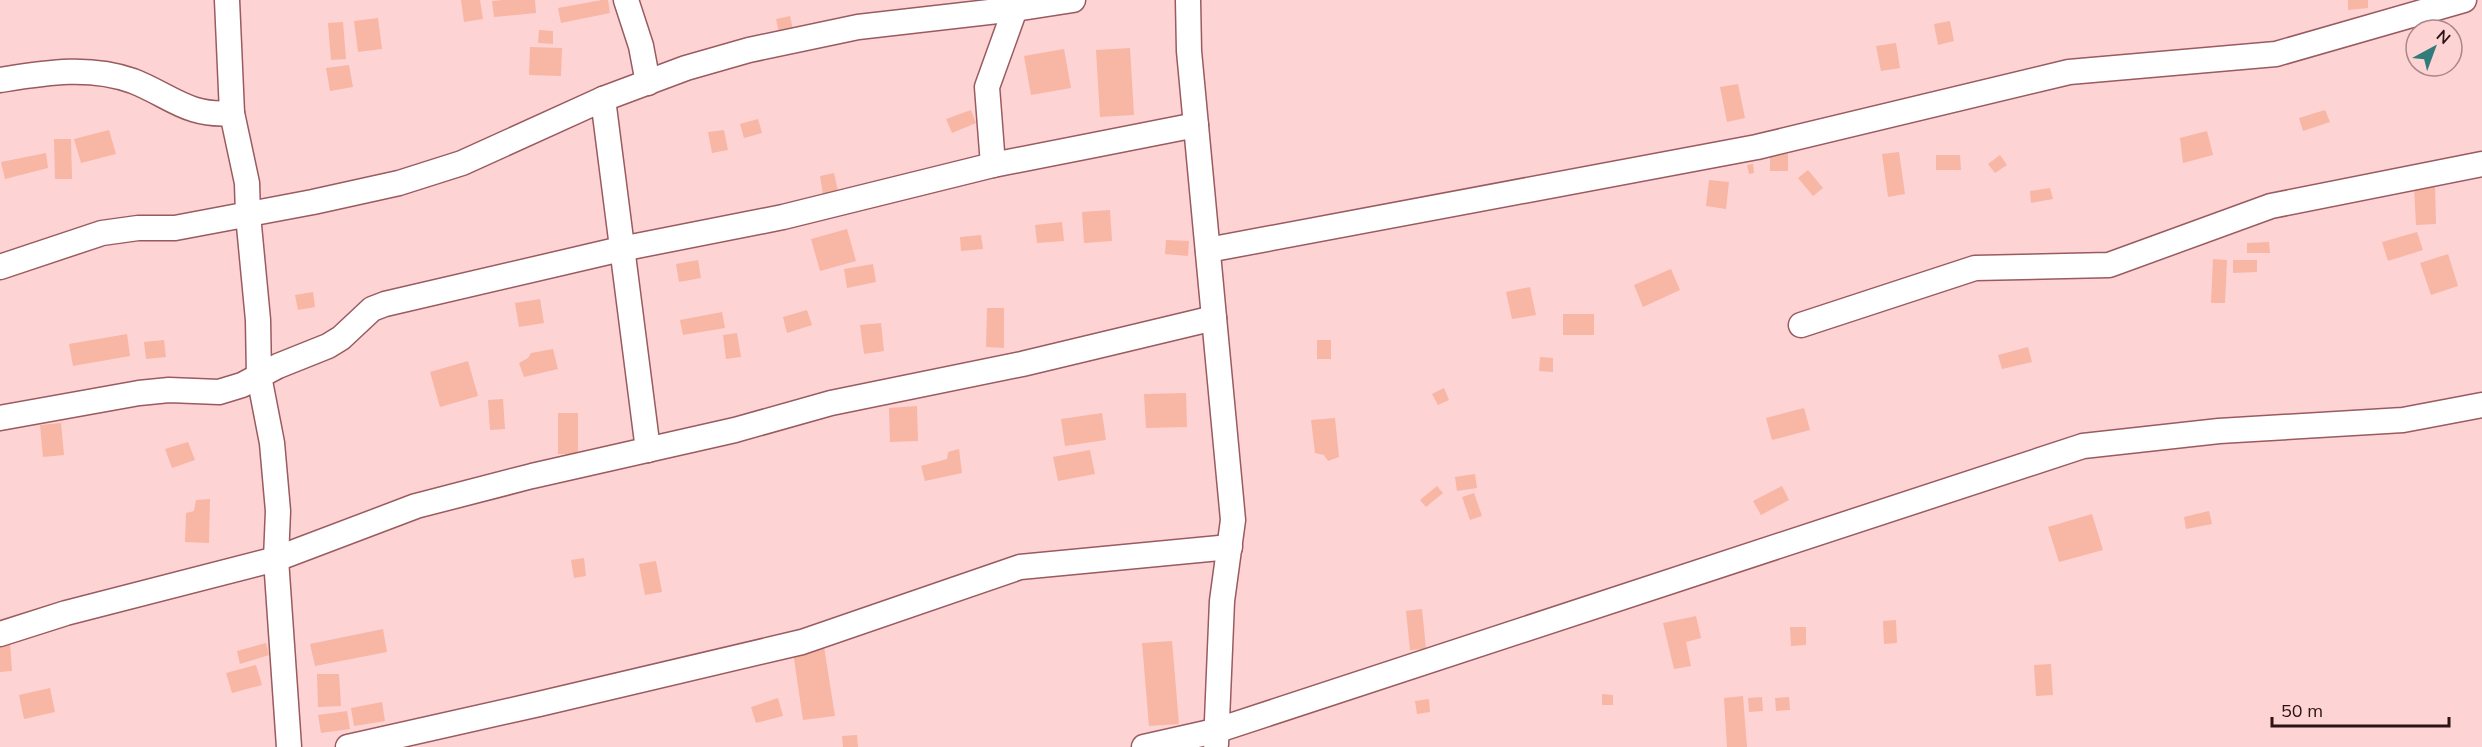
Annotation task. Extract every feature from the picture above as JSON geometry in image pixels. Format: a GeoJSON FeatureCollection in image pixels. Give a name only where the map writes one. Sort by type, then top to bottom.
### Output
{"type":"FeatureCollection","features":[{"type":"Feature","properties":{"kind":"street"},"geometry":{"type":"LineString","coordinates":[[227,0],[232,113],[247,183],[258,320],[259,376],[272,443],[278,511],[276,559],[289,747]]}},
{"type":"Feature","properties":{"kind":"street"},"geometry":{"type":"LineString","coordinates":[[626,0],[641,46],[648,83]]}},
{"type":"Feature","properties":{"kind":"street"},"geometry":{"type":"LineString","coordinates":[[0,267],[102,233],[138,228],[175,228],[399,183],[462,163],[603,99],[686,68],[749,50],[858,27],[1015,5],[1073,0]]}},
{"type":"Feature","properties":{"kind":"street"},"geometry":{"type":"LineString","coordinates":[[1188,0],[1189,51],[1233,520],[1222,601],[1215,739]]}},
{"type":"Feature","properties":{"kind":"street"},"geometry":{"type":"LineString","coordinates":[[1208,250],[1757,147],[2069,72],[2276,54],[2464,0]]}},
{"type":"Feature","properties":{"kind":"street"},"geometry":{"type":"LineString","coordinates":[[993,165],[987,87],[1015,5]]}},
{"type":"Feature","properties":{"kind":"street"},"geometry":{"type":"LineString","coordinates":[[0,80],[80,70],[131,81],[191,110],[213,114],[232,113]]}},
{"type":"Feature","properties":{"kind":"street"},"geometry":{"type":"LineString","coordinates":[[603,99],[648,450]]}},
{"type":"Feature","properties":{"kind":"street"},"geometry":{"type":"LineString","coordinates":[[0,418],[139,393],[169,390],[219,392],[242,385],[328,346],[341,338],[372,309],[385,304],[621,249],[783,217],[993,165],[1196,125]]}},
{"type":"Feature","properties":{"kind":"street"},"geometry":{"type":"LineString","coordinates":[[1801,325],[1975,268],[2109,265],[2271,206],[2482,164]]}},
{"type":"Feature","properties":{"kind":"street"},"geometry":{"type":"LineString","coordinates":[[0,634],[66,613],[276,559],[416,506],[532,476],[735,430],[831,403],[1022,364],[1214,318]]}},
{"type":"Feature","properties":{"kind":"street"},"geometry":{"type":"LineString","coordinates":[[1144,747],[1215,739],[2083,446],[2219,431],[2403,420],[2482,405]]}},
{"type":"Feature","properties":{"kind":"street"},"geometry":{"type":"LineString","coordinates":[[348,747],[802,642],[1020,567],[1230,547]]}},
{"type":"Feature","properties":{"kind":"building"},"geometry":{"type":"Polygon","coordinates":[[[461,0],[480,0],[483,19],[464,22],[461,0]]]}},
{"type":"Feature","properties":{"kind":"building"},"geometry":{"type":"Polygon","coordinates":[[[535,0],[536,13],[494,17],[492,1],[535,0]]]}},
{"type":"Feature","properties":{"kind":"building"},"geometry":{"type":"Polygon","coordinates":[[[608,0],[610,13],[561,23],[558,8],[608,0]]]}},
{"type":"Feature","properties":{"kind":"building"},"geometry":{"type":"Polygon","coordinates":[[[2348,0],[2368,0],[2368,8],[2348,10],[2348,0]]]}},
{"type":"Feature","properties":{"kind":"building"},"geometry":{"type":"Polygon","coordinates":[[[790,16],[794,34],[780,37],[776,19],[790,16]]]}},
{"type":"Feature","properties":{"kind":"building"},"geometry":{"type":"Polygon","coordinates":[[[378,18],[382,49],[358,52],[354,21],[378,18]]]}},
{"type":"Feature","properties":{"kind":"building"},"geometry":{"type":"Polygon","coordinates":[[[1950,21],[1954,41],[1938,45],[1934,24],[1950,21]]]}},
{"type":"Feature","properties":{"kind":"building"},"geometry":{"type":"Polygon","coordinates":[[[343,22],[346,59],[331,60],[328,23],[343,22]]]}},
{"type":"Feature","properties":{"kind":"building"},"geometry":{"type":"Polygon","coordinates":[[[539,30],[553,31],[553,44],[538,43],[539,30]]]}},
{"type":"Feature","properties":{"kind":"building"},"geometry":{"type":"Polygon","coordinates":[[[1896,43],[1900,68],[1881,71],[1876,46],[1896,43]]]}},
{"type":"Feature","properties":{"kind":"building"},"geometry":{"type":"Polygon","coordinates":[[[530,47],[562,48],[561,76],[529,75],[530,47]]]}},
{"type":"Feature","properties":{"kind":"building"},"geometry":{"type":"Polygon","coordinates":[[[1130,48],[1134,115],[1100,117],[1096,50],[1130,48]]]}},
{"type":"Feature","properties":{"kind":"building"},"geometry":{"type":"Polygon","coordinates":[[[1064,49],[1071,88],[1031,95],[1024,56],[1064,49]]]}},
{"type":"Feature","properties":{"kind":"building"},"geometry":{"type":"Polygon","coordinates":[[[349,65],[353,87],[330,91],[326,68],[349,65]]]}},
{"type":"Feature","properties":{"kind":"building"},"geometry":{"type":"Polygon","coordinates":[[[1738,84],[1745,118],[1727,122],[1720,87],[1738,84]]]}},
{"type":"Feature","properties":{"kind":"building"},"geometry":{"type":"Polygon","coordinates":[[[971,110],[976,123],[952,133],[946,119],[971,110]]]}},
{"type":"Feature","properties":{"kind":"building"},"geometry":{"type":"Polygon","coordinates":[[[2325,110],[2330,122],[2303,131],[2299,118],[2325,110]]]}},
{"type":"Feature","properties":{"kind":"building"},"geometry":{"type":"Polygon","coordinates":[[[758,119],[762,133],[744,138],[740,124],[758,119]]]}},
{"type":"Feature","properties":{"kind":"building"},"geometry":{"type":"Polygon","coordinates":[[[109,130],[116,154],[81,163],[74,139],[109,130]]]}},
{"type":"Feature","properties":{"kind":"building"},"geometry":{"type":"Polygon","coordinates":[[[724,130],[728,150],[712,153],[708,132],[724,130]]]}},
{"type":"Feature","properties":{"kind":"building"},"geometry":{"type":"Polygon","coordinates":[[[2207,131],[2213,155],[2183,163],[2180,138],[2207,131]]]}},
{"type":"Feature","properties":{"kind":"building"},"geometry":{"type":"Polygon","coordinates":[[[54,139],[71,139],[72,179],[55,179],[54,139]]]}},
{"type":"Feature","properties":{"kind":"building"},"geometry":{"type":"Polygon","coordinates":[[[1899,152],[1905,194],[1888,197],[1882,154],[1899,152]]]}},
{"type":"Feature","properties":{"kind":"building"},"geometry":{"type":"Polygon","coordinates":[[[46,153],[48,168],[5,179],[1,162],[46,153]]]}},
{"type":"Feature","properties":{"kind":"building"},"geometry":{"type":"Polygon","coordinates":[[[1770,154],[1788,154],[1788,171],[1770,171],[1770,154]]]}},
{"type":"Feature","properties":{"kind":"building"},"geometry":{"type":"Polygon","coordinates":[[[1936,155],[1960,155],[1961,170],[1936,170],[1936,155]]]}},
{"type":"Feature","properties":{"kind":"building"},"geometry":{"type":"Polygon","coordinates":[[[2000,155],[2007,165],[1995,173],[1988,164],[2000,155]]]}},
{"type":"Feature","properties":{"kind":"building"},"geometry":{"type":"Polygon","coordinates":[[[1753,164],[1754,173],[1749,174],[1747,165],[1753,164]]]}},
{"type":"Feature","properties":{"kind":"building"},"geometry":{"type":"Polygon","coordinates":[[[1808,170],[1823,188],[1813,196],[1798,178],[1808,170]]]}},
{"type":"Feature","properties":{"kind":"building"},"geometry":{"type":"Polygon","coordinates":[[[834,173],[838,191],[823,194],[820,176],[834,173]]]}},
{"type":"Feature","properties":{"kind":"building"},"geometry":{"type":"Polygon","coordinates":[[[1709,180],[1729,182],[1726,209],[1706,206],[1709,180]]]}},
{"type":"Feature","properties":{"kind":"building"},"geometry":{"type":"Polygon","coordinates":[[[2435,186],[2436,224],[2416,225],[2414,187],[2435,186]]]}},
{"type":"Feature","properties":{"kind":"building"},"geometry":{"type":"Polygon","coordinates":[[[2050,188],[2053,199],[2031,203],[2030,191],[2050,188]]]}},
{"type":"Feature","properties":{"kind":"building"},"geometry":{"type":"Polygon","coordinates":[[[1110,210],[1112,241],[1084,243],[1082,212],[1110,210]]]}},
{"type":"Feature","properties":{"kind":"building"},"geometry":{"type":"Polygon","coordinates":[[[1062,222],[1064,241],[1037,243],[1035,225],[1062,222]]]}},
{"type":"Feature","properties":{"kind":"building"},"geometry":{"type":"Polygon","coordinates":[[[847,229],[856,261],[820,271],[811,239],[847,229]]]}},
{"type":"Feature","properties":{"kind":"building"},"geometry":{"type":"Polygon","coordinates":[[[2417,232],[2423,250],[2388,261],[2382,242],[2417,232]]]}},
{"type":"Feature","properties":{"kind":"building"},"geometry":{"type":"Polygon","coordinates":[[[981,235],[983,249],[961,251],[960,237],[981,235]]]}},
{"type":"Feature","properties":{"kind":"building"},"geometry":{"type":"Polygon","coordinates":[[[1166,240],[1189,241],[1188,256],[1165,254],[1166,240]]]}},
{"type":"Feature","properties":{"kind":"building"},"geometry":{"type":"Polygon","coordinates":[[[2269,242],[2270,253],[2247,253],[2247,243],[2269,242]]]}},
{"type":"Feature","properties":{"kind":"building"},"geometry":{"type":"Polygon","coordinates":[[[2448,254],[2458,286],[2431,295],[2420,263],[2448,254]]]}},
{"type":"Feature","properties":{"kind":"building"},"geometry":{"type":"Polygon","coordinates":[[[2213,259],[2227,260],[2225,303],[2211,303],[2213,259]]]}},
{"type":"Feature","properties":{"kind":"building"},"geometry":{"type":"Polygon","coordinates":[[[698,260],[701,278],[679,282],[676,264],[698,260]]]}},
{"type":"Feature","properties":{"kind":"building"},"geometry":{"type":"Polygon","coordinates":[[[2233,260],[2257,260],[2257,272],[2233,273],[2233,260]]]}},
{"type":"Feature","properties":{"kind":"building"},"geometry":{"type":"Polygon","coordinates":[[[873,264],[876,282],[847,288],[844,269],[873,264]]]}},
{"type":"Feature","properties":{"kind":"building"},"geometry":{"type":"Polygon","coordinates":[[[1671,269],[1680,290],[1643,307],[1634,285],[1671,269]]]}},
{"type":"Feature","properties":{"kind":"building"},"geometry":{"type":"Polygon","coordinates":[[[1530,287],[1536,315],[1512,319],[1506,292],[1530,287]]]}},
{"type":"Feature","properties":{"kind":"building"},"geometry":{"type":"Polygon","coordinates":[[[313,292],[315,307],[298,310],[295,295],[313,292]]]}},
{"type":"Feature","properties":{"kind":"building"},"geometry":{"type":"Polygon","coordinates":[[[540,299],[544,323],[519,327],[515,303],[540,299]]]}},
{"type":"Feature","properties":{"kind":"building"},"geometry":{"type":"Polygon","coordinates":[[[987,308],[1004,308],[1004,348],[986,347],[987,308]]]}},
{"type":"Feature","properties":{"kind":"building"},"geometry":{"type":"Polygon","coordinates":[[[807,310],[812,325],[787,333],[783,317],[807,310]]]}},
{"type":"Feature","properties":{"kind":"building"},"geometry":{"type":"Polygon","coordinates":[[[722,312],[725,328],[683,335],[680,320],[722,312]]]}},
{"type":"Feature","properties":{"kind":"building"},"geometry":{"type":"Polygon","coordinates":[[[1563,314],[1594,314],[1594,335],[1563,335],[1563,314]]]}},
{"type":"Feature","properties":{"kind":"building"},"geometry":{"type":"Polygon","coordinates":[[[881,323],[884,351],[864,354],[860,325],[881,323]]]}},
{"type":"Feature","properties":{"kind":"building"},"geometry":{"type":"Polygon","coordinates":[[[737,333],[741,357],[726,359],[723,335],[737,333]]]}},
{"type":"Feature","properties":{"kind":"building"},"geometry":{"type":"Polygon","coordinates":[[[127,334],[130,356],[73,366],[69,344],[127,334]]]}},
{"type":"Feature","properties":{"kind":"building"},"geometry":{"type":"Polygon","coordinates":[[[164,340],[166,357],[146,359],[144,342],[164,340]]]}},
{"type":"Feature","properties":{"kind":"building"},"geometry":{"type":"Polygon","coordinates":[[[1317,340],[1331,340],[1331,359],[1317,359],[1317,340]]]}},
{"type":"Feature","properties":{"kind":"building"},"geometry":{"type":"Polygon","coordinates":[[[2028,347],[2032,362],[2002,369],[1998,355],[2028,347]]]}},
{"type":"Feature","properties":{"kind":"building"},"geometry":{"type":"Polygon","coordinates":[[[553,349],[558,369],[524,377],[519,363],[528,358],[531,353],[553,349]]]}},
{"type":"Feature","properties":{"kind":"building"},"geometry":{"type":"Polygon","coordinates":[[[1540,357],[1553,358],[1553,372],[1539,371],[1540,357]]]}},
{"type":"Feature","properties":{"kind":"building"},"geometry":{"type":"Polygon","coordinates":[[[468,361],[478,396],[440,407],[430,372],[468,361]]]}},
{"type":"Feature","properties":{"kind":"building"},"geometry":{"type":"Polygon","coordinates":[[[1444,388],[1449,400],[1438,405],[1432,394],[1444,388]]]}},
{"type":"Feature","properties":{"kind":"building"},"geometry":{"type":"Polygon","coordinates":[[[1186,393],[1187,427],[1146,428],[1144,394],[1186,393]]]}},
{"type":"Feature","properties":{"kind":"building"},"geometry":{"type":"Polygon","coordinates":[[[503,399],[505,429],[490,430],[488,400],[503,399]]]}},
{"type":"Feature","properties":{"kind":"building"},"geometry":{"type":"Polygon","coordinates":[[[917,406],[918,441],[890,442],[889,408],[917,406]]]}},
{"type":"Feature","properties":{"kind":"building"},"geometry":{"type":"Polygon","coordinates":[[[1804,408],[1810,430],[1772,440],[1766,418],[1804,408]]]}},
{"type":"Feature","properties":{"kind":"building"},"geometry":{"type":"Polygon","coordinates":[[[558,413],[578,413],[578,454],[558,454],[558,413]]]}},
{"type":"Feature","properties":{"kind":"building"},"geometry":{"type":"Polygon","coordinates":[[[1102,413],[1106,440],[1065,446],[1061,419],[1102,413]]]}},
{"type":"Feature","properties":{"kind":"building"},"geometry":{"type":"Polygon","coordinates":[[[1335,418],[1339,457],[1328,461],[1324,455],[1315,453],[1311,420],[1335,418]]]}},
{"type":"Feature","properties":{"kind":"building"},"geometry":{"type":"Polygon","coordinates":[[[61,423],[64,455],[43,457],[40,425],[61,423]]]}},
{"type":"Feature","properties":{"kind":"building"},"geometry":{"type":"Polygon","coordinates":[[[188,442],[195,460],[172,468],[165,449],[188,442]]]}},
{"type":"Feature","properties":{"kind":"building"},"geometry":{"type":"Polygon","coordinates":[[[959,449],[962,473],[925,481],[921,466],[947,459],[948,452],[959,449]]]}},
{"type":"Feature","properties":{"kind":"building"},"geometry":{"type":"Polygon","coordinates":[[[1090,450],[1095,474],[1058,481],[1053,457],[1090,450]]]}},
{"type":"Feature","properties":{"kind":"building"},"geometry":{"type":"Polygon","coordinates":[[[1475,474],[1477,488],[1457,491],[1455,477],[1475,474]]]}},
{"type":"Feature","properties":{"kind":"building"},"geometry":{"type":"Polygon","coordinates":[[[1437,486],[1443,493],[1426,507],[1420,500],[1437,486]]]}},
{"type":"Feature","properties":{"kind":"building"},"geometry":{"type":"Polygon","coordinates":[[[1782,486],[1789,500],[1761,515],[1753,501],[1782,486]]]}},
{"type":"Feature","properties":{"kind":"building"},"geometry":{"type":"Polygon","coordinates":[[[1474,493],[1482,516],[1470,520],[1462,497],[1474,493]]]}},
{"type":"Feature","properties":{"kind":"building"},"geometry":{"type":"Polygon","coordinates":[[[210,499],[209,543],[185,542],[186,513],[194,511],[196,500],[210,499]]]}},
{"type":"Feature","properties":{"kind":"building"},"geometry":{"type":"Polygon","coordinates":[[[2209,511],[2212,524],[2186,529],[2184,517],[2209,511]]]}},
{"type":"Feature","properties":{"kind":"building"},"geometry":{"type":"Polygon","coordinates":[[[2092,514],[2103,550],[2059,562],[2048,527],[2092,514]]]}},
{"type":"Feature","properties":{"kind":"building"},"geometry":{"type":"Polygon","coordinates":[[[584,558],[586,576],[574,578],[571,560],[584,558]]]}},
{"type":"Feature","properties":{"kind":"building"},"geometry":{"type":"Polygon","coordinates":[[[656,561],[662,592],[645,595],[639,564],[656,561]]]}},
{"type":"Feature","properties":{"kind":"building"},"geometry":{"type":"Polygon","coordinates":[[[1422,609],[1426,649],[1410,650],[1406,611],[1422,609]]]}},
{"type":"Feature","properties":{"kind":"building"},"geometry":{"type":"Polygon","coordinates":[[[1696,616],[1701,638],[1686,642],[1691,666],[1674,669],[1663,623],[1696,616]]]}},
{"type":"Feature","properties":{"kind":"building"},"geometry":{"type":"Polygon","coordinates":[[[1896,620],[1897,643],[1884,644],[1883,621],[1896,620]]]}},
{"type":"Feature","properties":{"kind":"building"},"geometry":{"type":"Polygon","coordinates":[[[1790,627],[1806,627],[1806,645],[1791,646],[1790,627]]]}},
{"type":"Feature","properties":{"kind":"building"},"geometry":{"type":"Polygon","coordinates":[[[383,629],[387,652],[315,666],[310,644],[383,629]]]}},
{"type":"Feature","properties":{"kind":"building"},"geometry":{"type":"Polygon","coordinates":[[[1172,641],[1179,724],[1149,726],[1142,643],[1172,641]]]}},
{"type":"Feature","properties":{"kind":"building"},"geometry":{"type":"Polygon","coordinates":[[[10,642],[12,671],[0,672],[0,643],[10,642]]]}},
{"type":"Feature","properties":{"kind":"building"},"geometry":{"type":"Polygon","coordinates":[[[266,643],[269,655],[240,664],[237,651],[266,643]]]}},
{"type":"Feature","properties":{"kind":"building"},"geometry":{"type":"Polygon","coordinates":[[[824,647],[835,716],[803,720],[793,652],[824,647]]]}},
{"type":"Feature","properties":{"kind":"building"},"geometry":{"type":"Polygon","coordinates":[[[2051,664],[2053,695],[2036,696],[2034,665],[2051,664]]]}},
{"type":"Feature","properties":{"kind":"building"},"geometry":{"type":"Polygon","coordinates":[[[256,665],[262,685],[232,693],[226,673],[256,665]]]}},
{"type":"Feature","properties":{"kind":"building"},"geometry":{"type":"Polygon","coordinates":[[[317,674],[339,674],[341,706],[318,707],[317,674]]]}},
{"type":"Feature","properties":{"kind":"building"},"geometry":{"type":"Polygon","coordinates":[[[50,688],[55,712],[24,719],[19,695],[50,688]]]}},
{"type":"Feature","properties":{"kind":"building"},"geometry":{"type":"Polygon","coordinates":[[[1602,694],[1613,695],[1613,705],[1602,705],[1602,694]]]}},
{"type":"Feature","properties":{"kind":"building"},"geometry":{"type":"Polygon","coordinates":[[[1743,696],[1747,747],[1727,747],[1724,698],[1743,696]]]}},
{"type":"Feature","properties":{"kind":"building"},"geometry":{"type":"Polygon","coordinates":[[[1762,697],[1763,711],[1749,712],[1748,698],[1762,697]]]}},
{"type":"Feature","properties":{"kind":"building"},"geometry":{"type":"Polygon","coordinates":[[[1789,697],[1790,710],[1776,711],[1775,698],[1789,697]]]}},
{"type":"Feature","properties":{"kind":"building"},"geometry":{"type":"Polygon","coordinates":[[[778,698],[783,716],[756,723],[751,707],[778,698]]]}},
{"type":"Feature","properties":{"kind":"building"},"geometry":{"type":"Polygon","coordinates":[[[1429,699],[1430,712],[1417,714],[1415,701],[1429,699]]]}},
{"type":"Feature","properties":{"kind":"building"},"geometry":{"type":"Polygon","coordinates":[[[382,702],[385,721],[354,726],[351,708],[382,702]]]}},
{"type":"Feature","properties":{"kind":"building"},"geometry":{"type":"Polygon","coordinates":[[[347,711],[350,729],[321,733],[318,715],[347,711]]]}},
{"type":"Feature","properties":{"kind":"building"},"geometry":{"type":"Polygon","coordinates":[[[857,735],[858,747],[843,747],[842,736],[857,735]]]}}]}
